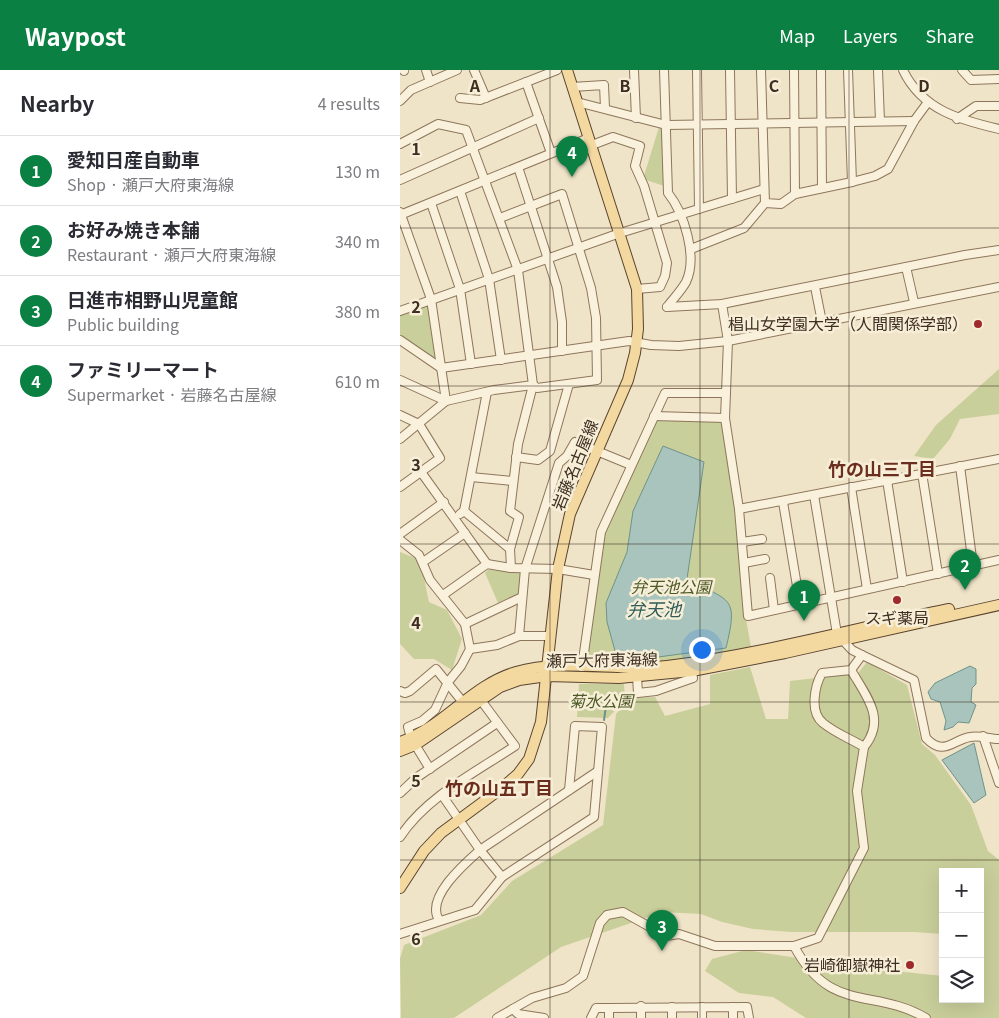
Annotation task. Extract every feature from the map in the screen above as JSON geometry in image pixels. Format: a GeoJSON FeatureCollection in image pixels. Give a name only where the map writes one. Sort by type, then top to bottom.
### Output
{"type":"FeatureCollection","features":[{"type":"Feature","properties":{"kind":"main road","name":"岩藤名古屋線"},"geometry":{"type":"LineString","coordinates":[[400,888],[424,851],[458,819],[502,788],[518,774],[529,759],[541,722],[558,569],[570,514],[596,450],[628,380],[637,340],[637,289],[567,70]]}},
{"type":"Feature","properties":{"kind":"main road","name":"瀬戸大府東海線"},"geometry":{"type":"LineString","coordinates":[[400,742],[413,741],[500,687],[547,671],[637,677],[692,671],[999,598]]}},
{"type":"Feature","properties":{"kind":"main road","name":"瀬戸大府東海線"},"geometry":{"type":"LineString","coordinates":[[400,751],[462,701],[494,680],[516,672],[582,667],[661,666],[708,661],[999,606]]}},
{"type":"Feature","properties":{"kind":"street"},"geometry":{"type":"LineString","coordinates":[[426,70],[430,82]]}},
{"type":"Feature","properties":{"kind":"street"},"geometry":{"type":"LineString","coordinates":[[400,101],[411,90],[457,70]]}},
{"type":"Feature","properties":{"kind":"street"},"geometry":{"type":"LineString","coordinates":[[474,70],[486,98]]}},
{"type":"Feature","properties":{"kind":"street"},"geometry":{"type":"LineString","coordinates":[[460,98],[480,100],[557,70]]}},
{"type":"Feature","properties":{"kind":"street"},"geometry":{"type":"LineString","coordinates":[[634,70],[636,118]]}},
{"type":"Feature","properties":{"kind":"street"},"geometry":{"type":"LineString","coordinates":[[664,70],[668,192],[679,206],[690,249],[686,281],[667,307],[722,304],[999,250]]}},
{"type":"Feature","properties":{"kind":"street"},"geometry":{"type":"LineString","coordinates":[[697,70],[699,209]]}},
{"type":"Feature","properties":{"kind":"street"},"geometry":{"type":"LineString","coordinates":[[730,70],[732,199]]}},
{"type":"Feature","properties":{"kind":"street"},"geometry":{"type":"LineString","coordinates":[[690,249],[744,228],[765,203],[761,70]]}},
{"type":"Feature","properties":{"kind":"street"},"geometry":{"type":"LineString","coordinates":[[794,70],[795,194]]}},
{"type":"Feature","properties":{"kind":"street"},"geometry":{"type":"LineString","coordinates":[[821,70],[822,188]]}},
{"type":"Feature","properties":{"kind":"street"},"geometry":{"type":"LineString","coordinates":[[848,70],[848,122],[852,182]]}},
{"type":"Feature","properties":{"kind":"street"},"geometry":{"type":"LineString","coordinates":[[878,70],[880,121]]}},
{"type":"Feature","properties":{"kind":"street"},"geometry":{"type":"LineString","coordinates":[[903,70],[928,102],[957,119],[999,130]]}},
{"type":"Feature","properties":{"kind":"street"},"geometry":{"type":"LineString","coordinates":[[962,70],[971,80],[999,79]]}},
{"type":"Feature","properties":{"kind":"street"},"geometry":{"type":"LineString","coordinates":[[526,82],[552,154]]}},
{"type":"Feature","properties":{"kind":"street"},"geometry":{"type":"LineString","coordinates":[[572,87],[604,85],[605,108]]}},
{"type":"Feature","properties":{"kind":"street"},"geometry":{"type":"LineString","coordinates":[[577,102],[666,125],[914,120]]}},
{"type":"Feature","properties":{"kind":"street"},"geometry":{"type":"LineString","coordinates":[[765,203],[782,204],[795,194],[875,176],[888,169],[914,120],[928,102]]}},
{"type":"Feature","properties":{"kind":"street"},"geometry":{"type":"LineString","coordinates":[[957,119],[976,106],[999,106]]}},
{"type":"Feature","properties":{"kind":"street"},"geometry":{"type":"LineString","coordinates":[[400,180],[539,118]]}},
{"type":"Feature","properties":{"kind":"street"},"geometry":{"type":"LineString","coordinates":[[400,144],[438,124],[466,130],[518,270],[533,386],[512,481],[510,511],[519,516],[510,549],[511,568]]}},
{"type":"Feature","properties":{"kind":"street"},"geometry":{"type":"LineString","coordinates":[[446,401],[430,299],[400,214],[552,154],[613,137],[640,146],[635,166],[644,186],[667,262],[665,276],[660,286],[637,289]]}},
{"type":"Feature","properties":{"kind":"street"},"geometry":{"type":"LineString","coordinates":[[518,167],[558,296],[562,322],[562,351]]}},
{"type":"Feature","properties":{"kind":"street"},"geometry":{"type":"LineString","coordinates":[[400,311],[620,233],[764,190]]}},
{"type":"Feature","properties":{"kind":"street"},"geometry":{"type":"LineString","coordinates":[[460,191],[489,279],[501,360]]}},
{"type":"Feature","properties":{"kind":"street"},"geometry":{"type":"LineString","coordinates":[[400,439],[446,401],[487,392],[597,380],[597,346],[591,288],[562,194],[500,218]]}},
{"type":"Feature","properties":{"kind":"street"},"geometry":{"type":"LineString","coordinates":[[431,203],[460,289],[471,364]]}},
{"type":"Feature","properties":{"kind":"street"},"geometry":{"type":"LineString","coordinates":[[906,267],[914,302]]}},
{"type":"Feature","properties":{"kind":"street"},"geometry":{"type":"LineString","coordinates":[[400,340],[441,368],[637,340],[651,344],[679,346],[728,341],[999,286]]}},
{"type":"Feature","properties":{"kind":"street"},"geometry":{"type":"LineString","coordinates":[[815,287],[822,322]]}},
{"type":"Feature","properties":{"kind":"street"},"geometry":{"type":"LineString","coordinates":[[722,304],[728,341],[725,418],[739,509],[748,616],[999,560]]}},
{"type":"Feature","properties":{"kind":"street"},"geometry":{"type":"LineString","coordinates":[[400,380],[446,401]]}},
{"type":"Feature","properties":{"kind":"street"},"geometry":{"type":"LineString","coordinates":[[516,457],[538,460],[550,451],[569,384]]}},
{"type":"Feature","properties":{"kind":"street"},"geometry":{"type":"LineString","coordinates":[[454,517],[464,511],[479,424],[487,392]]}},
{"type":"Feature","properties":{"kind":"street"},"geometry":{"type":"LineString","coordinates":[[582,667],[601,532],[665,393],[726,393]]}},
{"type":"Feature","properties":{"kind":"street"},"geometry":{"type":"LineString","coordinates":[[400,415],[419,424],[440,458],[400,487]]}},
{"type":"Feature","properties":{"kind":"street"},"geometry":{"type":"LineString","coordinates":[[654,416],[725,418]]}},
{"type":"Feature","properties":{"kind":"street"},"geometry":{"type":"LineString","coordinates":[[519,636],[525,569],[559,463],[567,456],[575,442],[631,465]]}},
{"type":"Feature","properties":{"kind":"street"},"geometry":{"type":"LineString","coordinates":[[739,509],[999,459]]}},
{"type":"Feature","properties":{"kind":"street"},"geometry":{"type":"LineString","coordinates":[[960,466],[972,566]]}},
{"type":"Feature","properties":{"kind":"street"},"geometry":{"type":"LineString","coordinates":[[422,472],[487,564]]}},
{"type":"Feature","properties":{"kind":"street"},"geometry":{"type":"LineString","coordinates":[[922,473],[938,574]]}},
{"type":"Feature","properties":{"kind":"street"},"geometry":{"type":"LineString","coordinates":[[471,477],[512,481]]}},
{"type":"Feature","properties":{"kind":"street"},"geometry":{"type":"LineString","coordinates":[[887,480],[903,582]]}},
{"type":"Feature","properties":{"kind":"street"},"geometry":{"type":"LineString","coordinates":[[851,487],[867,590]]}},
{"type":"Feature","properties":{"kind":"street"},"geometry":{"type":"LineString","coordinates":[[814,495],[830,598],[840,637],[852,650],[914,680],[926,738],[933,745],[941,748],[970,737],[982,736],[999,739]]}},
{"type":"Feature","properties":{"kind":"street"},"geometry":{"type":"LineString","coordinates":[[400,534],[444,502]]}},
{"type":"Feature","properties":{"kind":"street"},"geometry":{"type":"LineString","coordinates":[[783,502],[800,604]]}},
{"type":"Feature","properties":{"kind":"street"},"geometry":{"type":"LineString","coordinates":[[464,511],[510,549]]}},
{"type":"Feature","properties":{"kind":"street"},"geometry":{"type":"LineString","coordinates":[[423,562],[465,532]]}},
{"type":"Feature","properties":{"kind":"street"},"geometry":{"type":"LineString","coordinates":[[742,542],[762,539]]}},
{"type":"Feature","properties":{"kind":"street"},"geometry":{"type":"LineString","coordinates":[[400,540],[419,555],[430,580],[465,624],[470,649],[461,666],[448,682],[435,710],[422,721],[404,727],[430,769]]}},
{"type":"Feature","properties":{"kind":"street"},"geometry":{"type":"LineString","coordinates":[[744,563],[765,559]]}},
{"type":"Feature","properties":{"kind":"street"},"geometry":{"type":"LineString","coordinates":[[443,595],[487,564],[525,569],[558,569],[594,576]]}},
{"type":"Feature","properties":{"kind":"street"},"geometry":{"type":"LineString","coordinates":[[770,578],[774,610]]}},
{"type":"Feature","properties":{"kind":"street"},"geometry":{"type":"LineString","coordinates":[[465,624],[522,597]]}},
{"type":"Feature","properties":{"kind":"street"},"geometry":{"type":"LineString","coordinates":[[470,649],[497,645],[519,636],[550,636]]}},
{"type":"Feature","properties":{"kind":"street"},"geometry":{"type":"LineString","coordinates":[[862,655],[851,670],[822,673],[815,685],[816,708],[821,722],[864,747]]}},
{"type":"Feature","properties":{"kind":"street"},"geometry":{"type":"LineString","coordinates":[[400,691],[406,694],[436,669],[462,701]]}},
{"type":"Feature","properties":{"kind":"street"},"geometry":{"type":"LineString","coordinates":[[503,1017],[532,998],[566,988],[583,976],[600,923],[607,915],[623,912],[666,936],[679,934],[714,946],[794,946],[818,938],[864,848],[858,791],[864,747],[871,739],[876,724],[872,706],[851,670]]}},
{"type":"Feature","properties":{"kind":"street"},"geometry":{"type":"LineString","coordinates":[[637,677],[638,693],[656,691],[694,678],[692,671]]}},
{"type":"Feature","properties":{"kind":"street"},"geometry":{"type":"LineString","coordinates":[[400,837],[406,828],[442,795],[515,746],[480,700]]}},
{"type":"Feature","properties":{"kind":"street"},"geometry":{"type":"LineString","coordinates":[[400,793],[430,769],[498,723]]}},
{"type":"Feature","properties":{"kind":"street"},"geometry":{"type":"LineString","coordinates":[[400,934],[475,910],[502,877],[594,817],[602,727],[575,726],[569,790]]}},
{"type":"Feature","properties":{"kind":"street"},"geometry":{"type":"LineString","coordinates":[[982,736],[999,783]]}},
{"type":"Feature","properties":{"kind":"street"},"geometry":{"type":"LineString","coordinates":[[439,920],[436,909],[441,893],[463,865],[480,850],[598,772]]}},
{"type":"Feature","properties":{"kind":"street"},"geometry":{"type":"LineString","coordinates":[[442,795],[480,850],[502,877]]}},
{"type":"Feature","properties":{"kind":"street"},"geometry":{"type":"LineString","coordinates":[[400,821],[406,828]]}},
{"type":"Feature","properties":{"kind":"street"},"geometry":{"type":"LineString","coordinates":[[794,946],[805,966],[834,990],[854,998],[910,1009],[926,1018]]}},
{"type":"Feature","properties":{"kind":"street"},"geometry":{"type":"LineString","coordinates":[[641,1006],[642,1018]]}},
{"type":"Feature","properties":{"kind":"street"},"geometry":{"type":"LineString","coordinates":[[591,1018],[596,1008],[641,1006],[747,1007],[750,1018]]}},
{"type":"Feature","properties":{"kind":"street"},"geometry":{"type":"LineString","coordinates":[[672,1007],[672,1018]]}},
{"type":"Feature","properties":{"kind":"street"},"geometry":{"type":"LineString","coordinates":[[702,1007],[702,1018]]}},
{"type":"Feature","properties":{"kind":"street"},"geometry":{"type":"LineString","coordinates":[[733,1007],[733,1018]]}},
{"type":"Feature","properties":{"kind":"street"},"geometry":{"type":"LineString","coordinates":[[609,1008],[609,1018]]}},
{"type":"Feature","properties":{"kind":"street"},"geometry":{"type":"LineString","coordinates":[[513,1009],[518,1014],[544,1018]]}},
{"type":"Feature","properties":{"kind":"green space"},"geometry":{"type":"Polygon","coordinates":[[[659,127],[662,128],[664,186],[643,179],[659,127]]]}},
{"type":"Feature","properties":{"kind":"green space"},"geometry":{"type":"Polygon","coordinates":[[[430,304],[439,363],[400,336],[400,315],[430,304]]]}},
{"type":"Feature","properties":{"kind":"green space"},"geometry":{"type":"Polygon","coordinates":[[[999,369],[999,414],[960,419],[950,439],[933,459],[914,456],[936,425],[999,369]]]}},
{"type":"Feature","properties":{"kind":"green space","name":"弁天池公園"},"geometry":{"type":"Polygon","coordinates":[[[655,416],[722,420],[738,507],[746,619],[751,647],[670,660],[587,662],[604,535],[655,416]]]}},
{"type":"Feature","properties":{"kind":"green space"},"geometry":{"type":"Polygon","coordinates":[[[400,552],[420,560],[429,602],[447,610],[462,639],[452,670],[434,659],[414,659],[400,644],[400,552]]]}},
{"type":"Feature","properties":{"kind":"green space"},"geometry":{"type":"Polygon","coordinates":[[[488,570],[523,571],[521,595],[498,603],[485,573],[488,570]]]}},
{"type":"Feature","properties":{"kind":"green space"},"geometry":{"type":"Polygon","coordinates":[[[867,662],[907,685],[922,744],[935,755],[971,805],[988,851],[999,860],[999,1018],[806,1018],[773,997],[739,993],[705,971],[712,959],[746,950],[855,967],[939,976],[939,1003],[984,1003],[984,868],[939,868],[939,934],[791,932],[753,929],[722,922],[701,914],[663,912],[561,947],[454,1018],[401,1018],[400,959],[404,945],[481,915],[512,881],[603,825],[616,714],[629,698],[655,697],[665,716],[710,704],[710,675],[750,667],[766,719],[788,719],[790,681],[858,673],[867,662]]]}},
{"type":"Feature","properties":{"kind":"green space","name":"菊水公園"},"geometry":{"type":"Polygon","coordinates":[[[579,684],[624,684],[625,700],[608,718],[577,717],[579,684]]]}},
{"type":"Feature","properties":{"kind":"water","name":"弁天池"},"geometry":{"type":"Polygon","coordinates":[[[663,446],[704,462],[687,579],[728,602],[731,609],[730,631],[726,648],[643,659],[617,658],[607,622],[606,603],[627,552],[633,511],[663,446]]]}},
{"type":"Feature","properties":{"kind":"water"},"geometry":{"type":"Polygon","coordinates":[[[970,666],[976,669],[976,684],[972,688],[971,702],[976,705],[969,723],[958,722],[953,727],[944,730],[946,721],[940,702],[931,699],[928,692],[935,683],[970,666]]]}},
{"type":"Feature","properties":{"kind":"water"},"geometry":{"type":"Polygon","coordinates":[[[974,743],[986,795],[974,803],[942,760],[974,743]]]}},
{"type":"Feature","properties":{"kind":"waterway"},"geometry":{"type":"LineString","coordinates":[[604,720],[606,706]]}},
{"type":"Feature","properties":{"kind":"place","name":"ファミリーマート"},"geometry":{"type":"Point","coordinates":[572,177]}},
{"type":"Feature","properties":{"kind":"place","name":"椙山女学園大学（人間関係学部）"},"geometry":{"type":"Point","coordinates":[978,324]}},
{"type":"Feature","properties":{"kind":"place","name":"お好み焼き本舗"},"geometry":{"type":"Point","coordinates":[965,590]}},
{"type":"Feature","properties":{"kind":"place","name":"スギ薬局"},"geometry":{"type":"Point","coordinates":[897,600]}},
{"type":"Feature","properties":{"kind":"place","name":"愛知日産自動車"},"geometry":{"type":"Point","coordinates":[804,621]}},
{"type":"Feature","properties":{"kind":"place","name":"日進市相野山児童館"},"geometry":{"type":"Point","coordinates":[662,951]}},
{"type":"Feature","properties":{"kind":"place","name":"岩崎御嶽神社"},"geometry":{"type":"Point","coordinates":[910,965]}},
{"type":"Feature","properties":{"kind":"district","name":"竹の山三丁目"},"geometry":{"type":"Point","coordinates":[882,470]}},
{"type":"Feature","properties":{"kind":"district","name":"竹の山五丁目"},"geometry":{"type":"Point","coordinates":[499,789]}}]}
